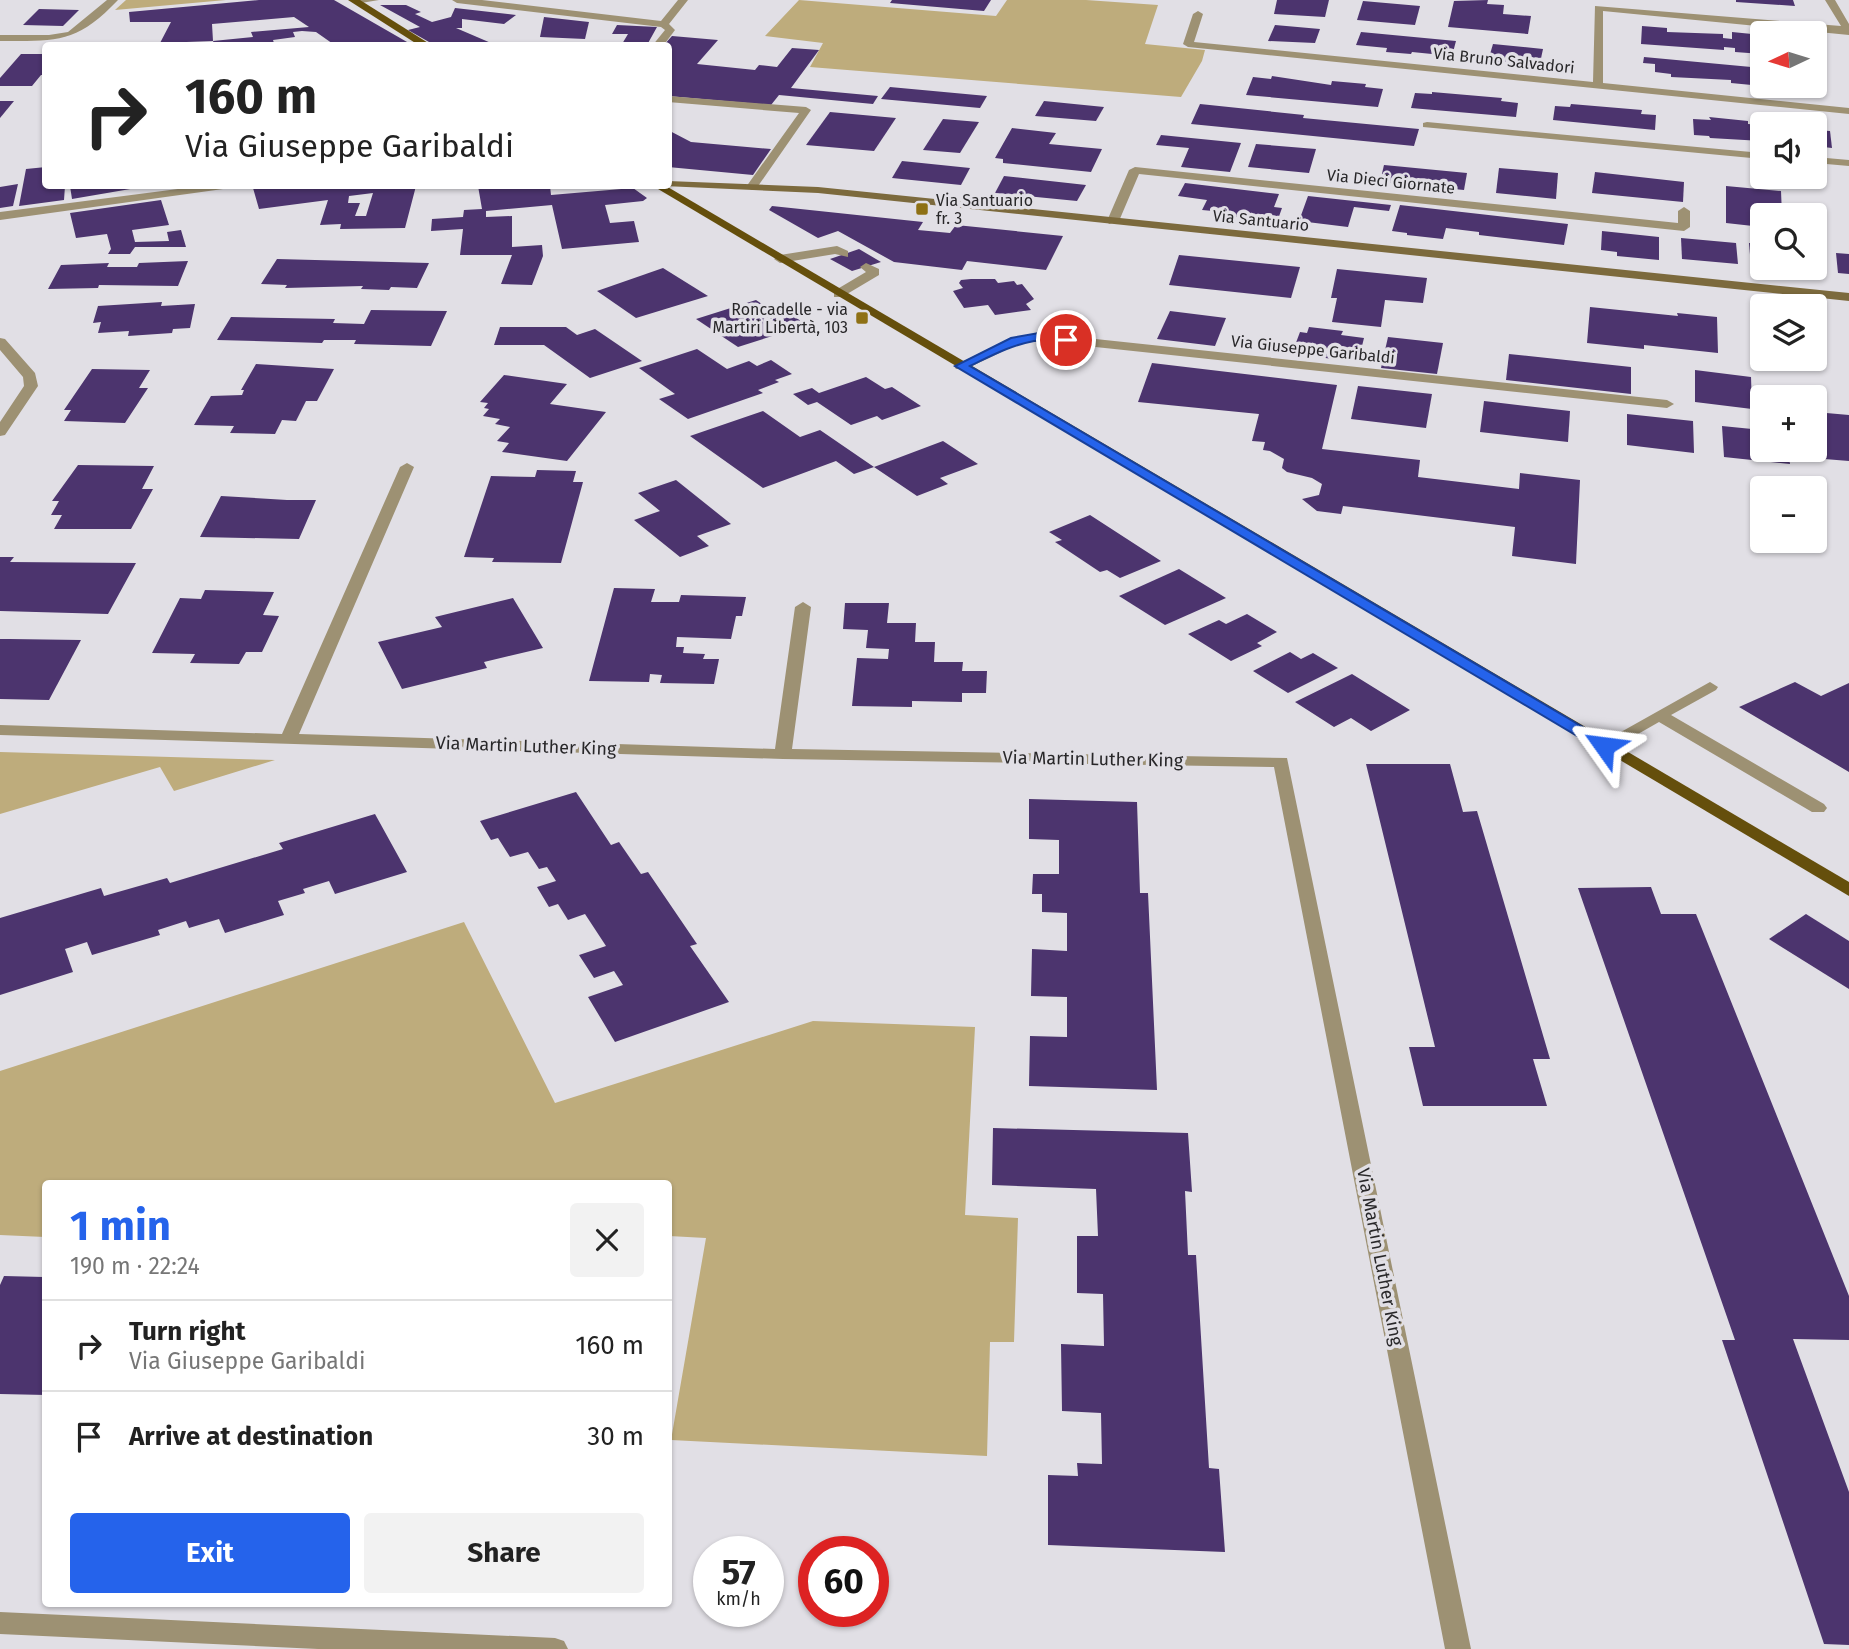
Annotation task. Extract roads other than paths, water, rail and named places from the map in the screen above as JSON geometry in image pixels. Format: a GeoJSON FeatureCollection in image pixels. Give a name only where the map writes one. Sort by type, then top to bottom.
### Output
{"type":"FeatureCollection","features":[{"type":"Feature","properties":{"kind":"main road"},"geometry":{"type":"LineString","coordinates":[[354,1],[421,42]]}},
{"type":"Feature","properties":{"kind":"main road"},"geometry":{"type":"LineString","coordinates":[[664,189],[1849,890]]}},
{"type":"Feature","properties":{"kind":"street"},"geometry":{"type":"LineString","coordinates":[[0,38],[49,38],[71,34],[113,0]]}},
{"type":"Feature","properties":{"kind":"street"},"geometry":{"type":"LineString","coordinates":[[354,1],[374,0]]}},
{"type":"Feature","properties":{"kind":"street"},"geometry":{"type":"LineString","coordinates":[[457,0],[664,24],[670,30],[660,42]]}},
{"type":"Feature","properties":{"kind":"street"},"geometry":{"type":"LineString","coordinates":[[664,24],[683,0]]}},
{"type":"Feature","properties":{"kind":"street"},"geometry":{"type":"LineString","coordinates":[[1830,0],[1849,31]]}},
{"type":"Feature","properties":{"kind":"street"},"geometry":{"type":"LineString","coordinates":[[1598,85],[1598,8],[1849,31]]}},
{"type":"Feature","properties":{"kind":"street","name":"Via Bruno Salvadori"},"geometry":{"type":"LineString","coordinates":[[1198,14],[1188,44],[1849,111]]}},
{"type":"Feature","properties":{"kind":"street"},"geometry":{"type":"LineString","coordinates":[[672,99],[806,110],[752,187]]}},
{"type":"Feature","properties":{"kind":"street"},"geometry":{"type":"LineString","coordinates":[[1427,125],[1750,155]]}},
{"type":"Feature","properties":{"kind":"street"},"geometry":{"type":"LineString","coordinates":[[1827,161],[1849,163]]}},
{"type":"Feature","properties":{"kind":"street","name":"Via Dieci Giornate"},"geometry":{"type":"LineString","coordinates":[[1113,221],[1135,170],[1684,227],[1684,211]]}},
{"type":"Feature","properties":{"kind":"street","name":"Via Santuario"},"geometry":{"type":"LineString","coordinates":[[672,184],[818,190],[1849,297]]}},
{"type":"Feature","properties":{"kind":"street"},"geometry":{"type":"LineString","coordinates":[[0,216],[201,189]]}},
{"type":"Feature","properties":{"kind":"street"},"geometry":{"type":"LineString","coordinates":[[780,259],[837,250],[844,254]]}},
{"type":"Feature","properties":{"kind":"street"},"geometry":{"type":"LineString","coordinates":[[838,294],[875,272],[866,267]]}},
{"type":"Feature","properties":{"kind":"street","name":"Via Giuseppe Garibaldi"},"geometry":{"type":"LineString","coordinates":[[961,366],[1015,341],[1039,337],[1667,404]]}},
{"type":"Feature","properties":{"kind":"street"},"geometry":{"type":"LineString","coordinates":[[0,342],[30,376],[31,386],[0,432]]}},
{"type":"Feature","properties":{"kind":"street"},"geometry":{"type":"LineString","coordinates":[[289,737],[407,467]]}},
{"type":"Feature","properties":{"kind":"street"},"geometry":{"type":"LineString","coordinates":[[783,754],[803,607]]}},
{"type":"Feature","properties":{"kind":"street"},"geometry":{"type":"LineString","coordinates":[[1604,746],[1710,687]]}},
{"type":"Feature","properties":{"kind":"street"},"geometry":{"type":"LineString","coordinates":[[1659,715],[1818,808]]}},
{"type":"Feature","properties":{"kind":"street","name":"Via Martin Luther King"},"geometry":{"type":"LineString","coordinates":[[0,730],[783,754],[1281,762],[1458,1649]]}},
{"type":"Feature","properties":{"kind":"street"},"geometry":{"type":"LineString","coordinates":[[0,1623],[555,1649]]}},
{"type":"Feature","properties":{"kind":"place","name":"Via Santuario fr. 3"},"geometry":{"type":"Point","coordinates":[922,209]}},
{"type":"Feature","properties":{"kind":"place","name":"Roncadelle - via Martiri Libertà, 103"},"geometry":{"type":"Point","coordinates":[862,318]}}]}
